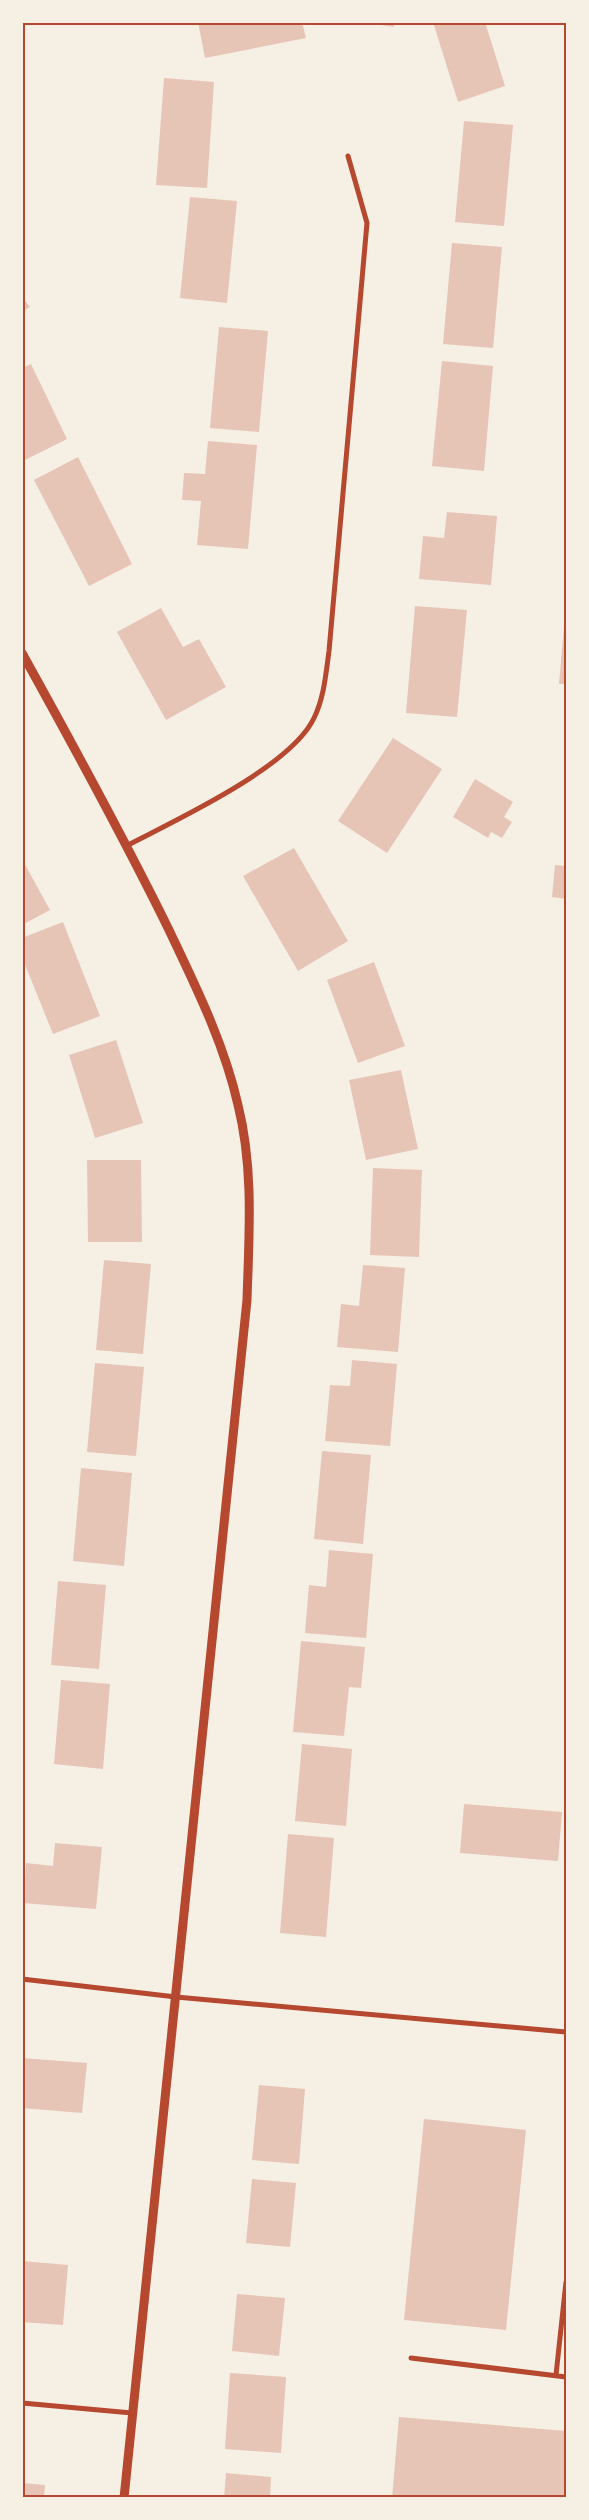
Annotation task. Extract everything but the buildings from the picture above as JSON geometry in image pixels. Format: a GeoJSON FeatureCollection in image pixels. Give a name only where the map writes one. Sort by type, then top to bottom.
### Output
{"type":"FeatureCollection","features":[{"type":"Feature","properties":{"kind":"street"},"geometry":{"type":"LineString","coordinates":[[128,845],[225,794],[263,769],[297,742],[314,719],[322,695],[329,651],[367,223],[348,156]]}},
{"type":"Feature","properties":{"kind":"street"},"geometry":{"type":"LineString","coordinates":[[22,653],[128,845],[206,1007],[225,1058],[238,1105],[246,1150],[250,1197],[247,1300],[124,2498]]}},
{"type":"Feature","properties":{"kind":"street"},"geometry":{"type":"LineString","coordinates":[[22,1979],[176,1997],[566,2032]]}},
{"type":"Feature","properties":{"kind":"street"},"geometry":{"type":"LineString","coordinates":[[556,2375],[566,2282]]}},
{"type":"Feature","properties":{"kind":"street"},"geometry":{"type":"LineString","coordinates":[[411,2358],[566,2376]]}},
{"type":"Feature","properties":{"kind":"street"},"geometry":{"type":"LineString","coordinates":[[22,2403],[132,2413]]}}]}
